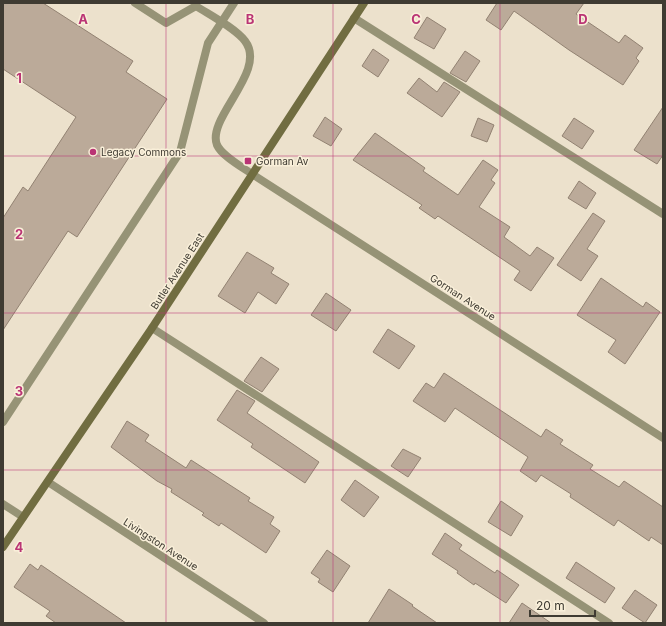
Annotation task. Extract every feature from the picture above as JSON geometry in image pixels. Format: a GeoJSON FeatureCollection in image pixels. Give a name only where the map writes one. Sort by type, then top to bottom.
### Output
{"type":"FeatureCollection","features":[{"type":"Feature","properties":{"kind":"street"},"geometry":{"type":"LineString","coordinates":[[135,3],[166,23],[196,4]]}},
{"type":"Feature","properties":{"kind":"street"},"geometry":{"type":"LineString","coordinates":[[3,422],[180,152],[208,44],[234,3]]}},
{"type":"Feature","properties":{"kind":"street","name":"Butler Avenue East"},"geometry":{"type":"LineString","coordinates":[[3,547],[152,328],[364,3]]}},
{"type":"Feature","properties":{"kind":"street","name":"Gorman Avenue"},"geometry":{"type":"LineString","coordinates":[[196,4],[242,37],[246,42],[251,55],[248,70],[217,130],[217,144],[223,153],[252,174],[663,438]]}},
{"type":"Feature","properties":{"kind":"street"},"geometry":{"type":"LineString","coordinates":[[354,18],[663,214]]}},
{"type":"Feature","properties":{"kind":"street"},"geometry":{"type":"LineString","coordinates":[[152,328],[609,623]]}},
{"type":"Feature","properties":{"kind":"street","name":"Livingston Avenue"},"geometry":{"type":"LineString","coordinates":[[48,482],[264,623]]}},
{"type":"Feature","properties":{"kind":"street"},"geometry":{"type":"LineString","coordinates":[[3,504],[23,517]]}},
{"type":"Feature","properties":{"kind":"building","name":"Legacy Commons"},"geometry":{"type":"Polygon","coordinates":[[[3,3],[43,3],[133,61],[126,72],[167,99],[77,237],[68,231],[3,330],[3,218],[23,187],[28,191],[76,117],[3,69],[3,3]]]}},
{"type":"Feature","properties":{"kind":"building"},"geometry":{"type":"Polygon","coordinates":[[[497,3],[584,3],[576,14],[619,43],[625,35],[643,48],[636,58],[639,61],[623,85],[569,50],[514,11],[501,30],[486,20],[497,3]]]}},
{"type":"Feature","properties":{"kind":"building"},"geometry":{"type":"Polygon","coordinates":[[[427,17],[446,29],[434,49],[414,38],[427,17]]]}},
{"type":"Feature","properties":{"kind":"building"},"geometry":{"type":"Polygon","coordinates":[[[373,49],[389,60],[378,77],[362,66],[373,49]]]}},
{"type":"Feature","properties":{"kind":"building"},"geometry":{"type":"Polygon","coordinates":[[[465,51],[480,61],[466,82],[450,73],[465,51]]]}},
{"type":"Feature","properties":{"kind":"building"},"geometry":{"type":"Polygon","coordinates":[[[419,78],[437,92],[444,82],[460,92],[442,117],[407,93],[419,78]]]}},
{"type":"Feature","properties":{"kind":"building"},"geometry":{"type":"Polygon","coordinates":[[[663,107],[663,155],[657,164],[634,150],[663,107]]]}},
{"type":"Feature","properties":{"kind":"building"},"geometry":{"type":"Polygon","coordinates":[[[325,117],[342,129],[331,146],[313,136],[325,117]]]}},
{"type":"Feature","properties":{"kind":"building"},"geometry":{"type":"Polygon","coordinates":[[[478,118],[494,125],[487,142],[471,136],[478,118]]]}},
{"type":"Feature","properties":{"kind":"building"},"geometry":{"type":"Polygon","coordinates":[[[574,118],[594,131],[582,149],[562,136],[574,118]]]}},
{"type":"Feature","properties":{"kind":"building"},"geometry":{"type":"Polygon","coordinates":[[[375,133],[425,168],[423,171],[458,195],[483,160],[498,170],[491,180],[495,183],[479,207],[510,227],[504,237],[530,256],[537,247],[554,258],[531,291],[514,280],[520,271],[438,216],[435,219],[419,208],[422,205],[353,160],[375,133]]]}},
{"type":"Feature","properties":{"kind":"building"},"geometry":{"type":"Polygon","coordinates":[[[579,181],[596,193],[586,209],[568,198],[579,181]]]}},
{"type":"Feature","properties":{"kind":"building"},"geometry":{"type":"Polygon","coordinates":[[[593,213],[605,221],[587,249],[598,256],[581,281],[557,265],[593,213]]]}},
{"type":"Feature","properties":{"kind":"building"},"geometry":{"type":"Polygon","coordinates":[[[247,252],[274,268],[271,273],[289,284],[276,304],[258,292],[245,313],[218,296],[247,252]]]}},
{"type":"Feature","properties":{"kind":"building"},"geometry":{"type":"Polygon","coordinates":[[[601,278],[643,307],[646,302],[660,312],[625,364],[608,352],[616,340],[577,315],[601,278]]]}},
{"type":"Feature","properties":{"kind":"building"},"geometry":{"type":"Polygon","coordinates":[[[326,293],[351,310],[336,331],[311,315],[326,293]]]}},
{"type":"Feature","properties":{"kind":"building"},"geometry":{"type":"Polygon","coordinates":[[[388,329],[415,346],[399,369],[373,352],[388,329]]]}},
{"type":"Feature","properties":{"kind":"building"},"geometry":{"type":"Polygon","coordinates":[[[261,357],[279,369],[262,392],[244,381],[261,357]]]}},
{"type":"Feature","properties":{"kind":"building"},"geometry":{"type":"Polygon","coordinates":[[[444,373],[541,437],[546,429],[563,440],[560,444],[593,465],[590,469],[619,487],[624,481],[663,507],[663,545],[651,537],[649,541],[618,520],[614,526],[570,497],[571,494],[541,475],[536,482],[520,471],[528,457],[455,408],[445,422],[413,401],[426,383],[434,388],[444,373]]]}},
{"type":"Feature","properties":{"kind":"building"},"geometry":{"type":"Polygon","coordinates":[[[237,390],[255,401],[247,413],[319,462],[305,483],[251,447],[253,444],[217,420],[237,390]]]}},
{"type":"Feature","properties":{"kind":"building"},"geometry":{"type":"Polygon","coordinates":[[[127,421],[149,435],[145,441],[186,468],[191,460],[250,498],[248,501],[274,517],[270,524],[280,531],[266,553],[221,523],[219,526],[202,515],[204,513],[171,492],[172,489],[157,481],[111,447],[127,421]]]}},
{"type":"Feature","properties":{"kind":"building"},"geometry":{"type":"Polygon","coordinates":[[[403,449],[421,458],[408,477],[391,466],[403,449]]]}},
{"type":"Feature","properties":{"kind":"building"},"geometry":{"type":"Polygon","coordinates":[[[355,480],[379,497],[364,517],[341,500],[355,480]]]}},
{"type":"Feature","properties":{"kind":"building"},"geometry":{"type":"Polygon","coordinates":[[[501,501],[523,516],[511,536],[488,522],[501,501]]]}},
{"type":"Feature","properties":{"kind":"building"},"geometry":{"type":"Polygon","coordinates":[[[445,533],[462,545],[459,549],[495,573],[497,570],[519,585],[506,603],[475,583],[474,585],[457,573],[458,571],[432,554],[445,533]]]}},
{"type":"Feature","properties":{"kind":"building"},"geometry":{"type":"Polygon","coordinates":[[[327,550],[350,566],[333,592],[318,582],[320,579],[311,573],[327,550]]]}},
{"type":"Feature","properties":{"kind":"building"},"geometry":{"type":"Polygon","coordinates":[[[576,562],[615,588],[605,603],[566,578],[576,562]]]}},
{"type":"Feature","properties":{"kind":"building"},"geometry":{"type":"Polygon","coordinates":[[[30,564],[38,570],[41,565],[126,623],[56,623],[46,616],[50,611],[14,587],[30,564]]]}},
{"type":"Feature","properties":{"kind":"building"},"geometry":{"type":"Polygon","coordinates":[[[389,589],[413,605],[412,606],[437,623],[368,623],[389,589]]]}},
{"type":"Feature","properties":{"kind":"building"},"geometry":{"type":"Polygon","coordinates":[[[635,590],[657,605],[645,623],[622,608],[635,590]]]}},
{"type":"Feature","properties":{"kind":"building"},"geometry":{"type":"Polygon","coordinates":[[[522,603],[551,623],[509,623],[522,603]]]}},
{"type":"Feature","properties":{"kind":"place","name":"Legacy Commons"},"geometry":{"type":"Point","coordinates":[93,152]}},
{"type":"Feature","properties":{"kind":"place","name":"Gorman Av"},"geometry":{"type":"Point","coordinates":[248,161]}}]}
